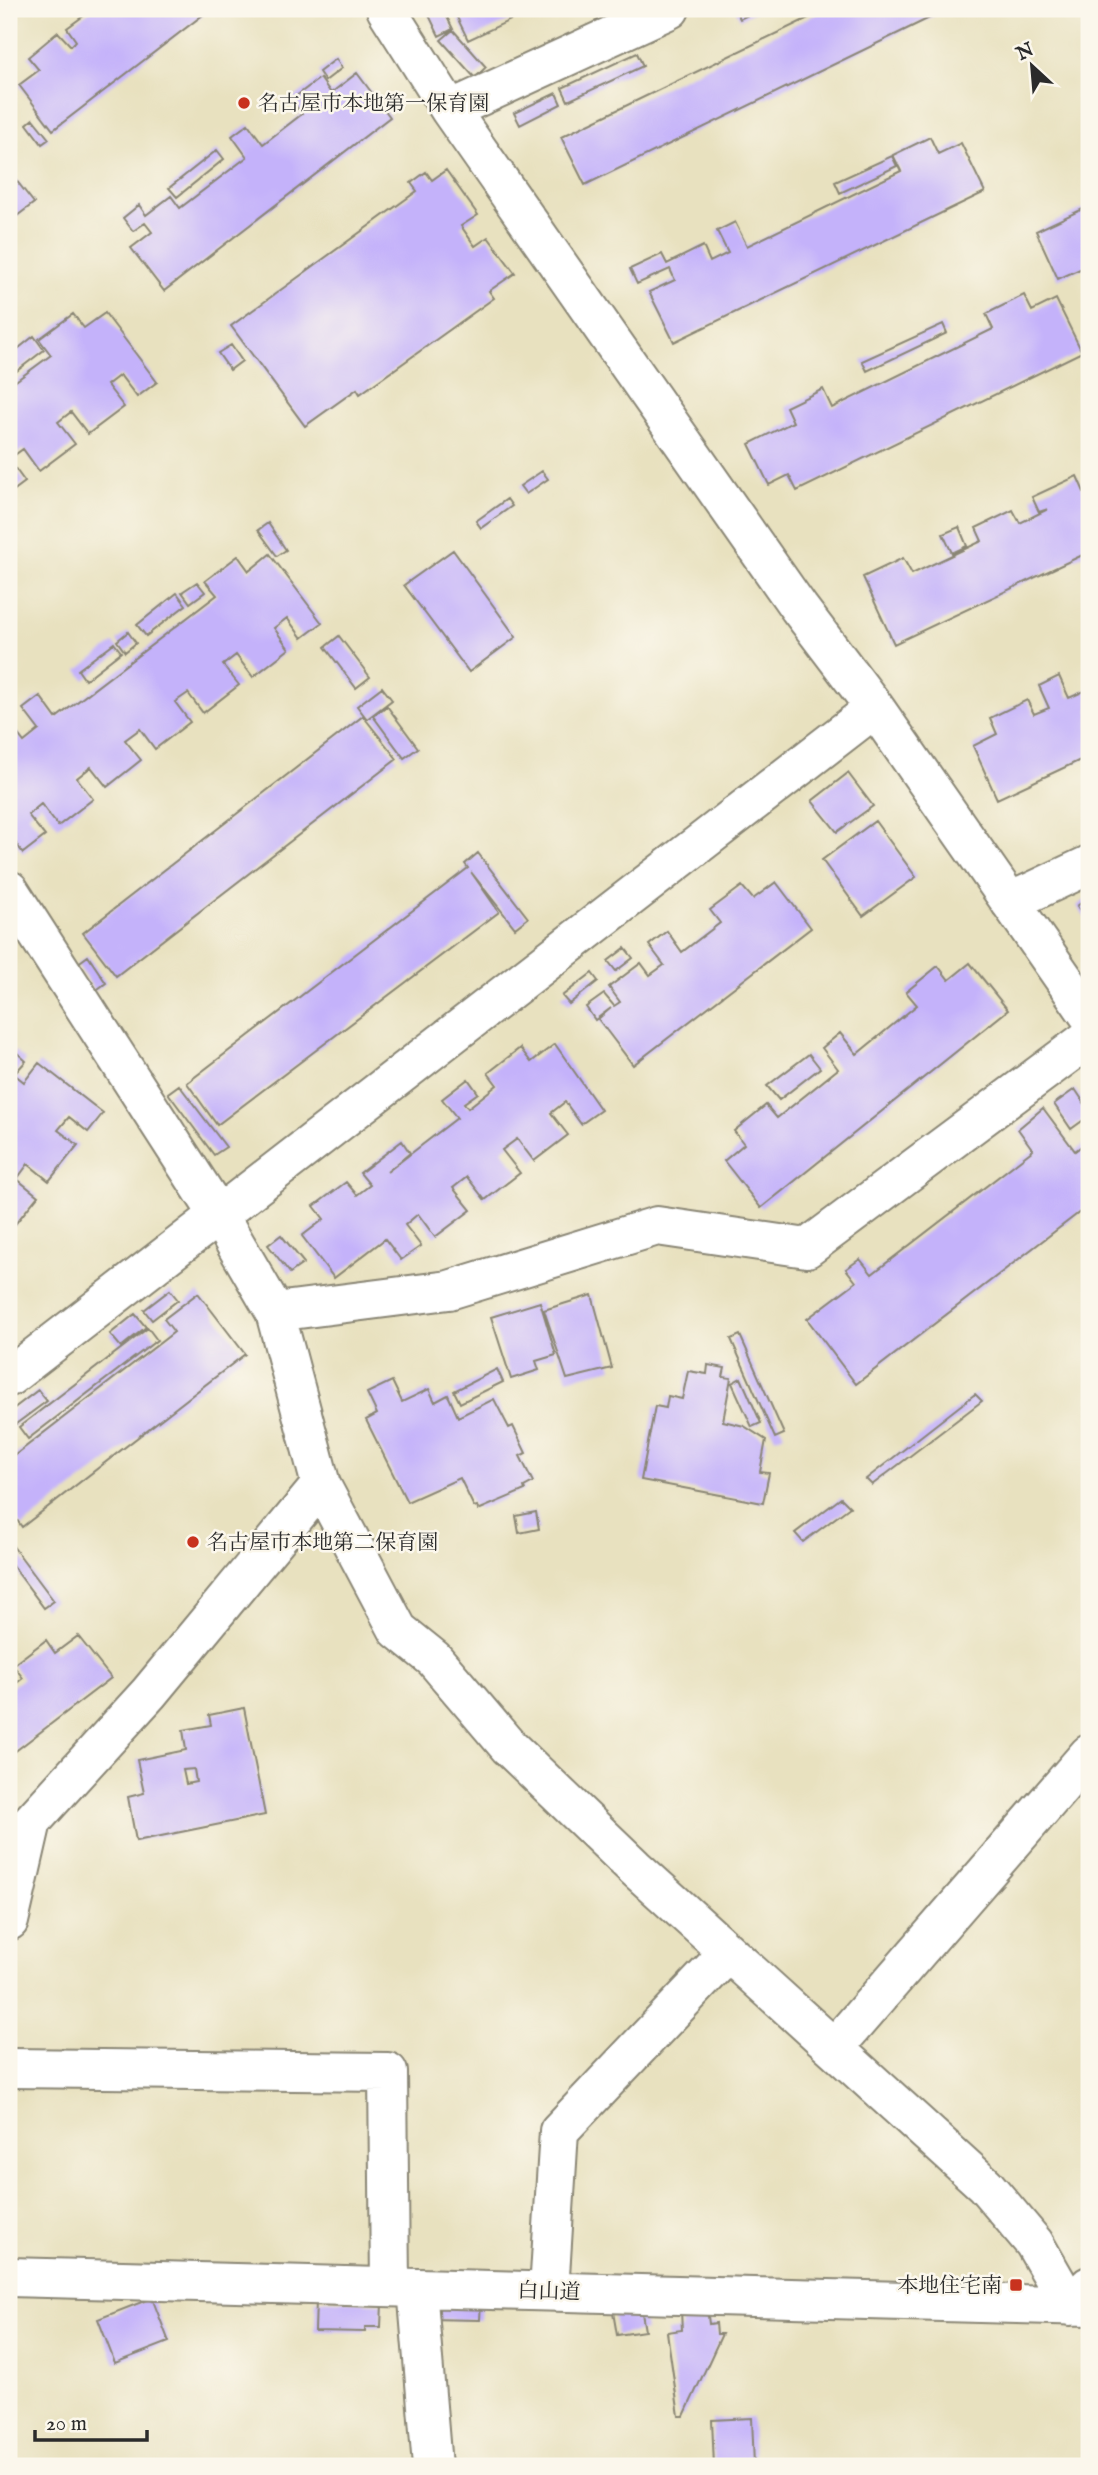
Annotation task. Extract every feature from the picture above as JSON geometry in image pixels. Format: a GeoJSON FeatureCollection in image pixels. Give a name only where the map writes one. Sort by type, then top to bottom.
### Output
{"type":"FeatureCollection","features":[{"type":"Feature","properties":{"kind":"street"},"geometry":{"type":"LineString","coordinates":[[386,9],[450,110],[799,608],[875,708],[1089,1015]]}},
{"type":"Feature","properties":{"kind":"street"},"geometry":{"type":"LineString","coordinates":[[450,110],[670,9]]}},
{"type":"Feature","properties":{"kind":"street"},"geometry":{"type":"LineString","coordinates":[[9,1377],[875,708]]}},
{"type":"Feature","properties":{"kind":"street"},"geometry":{"type":"LineString","coordinates":[[1010,902],[1089,865]]}},
{"type":"Feature","properties":{"kind":"street"},"geometry":{"type":"LineString","coordinates":[[9,890],[218,1214],[275,1312],[321,1485],[398,1630],[434,1659],[518,1755],[634,1867],[985,2185],[1083,2299]]}},
{"type":"Feature","properties":{"kind":"street"},"geometry":{"type":"LineString","coordinates":[[275,1312],[449,1290],[657,1226],[807,1248],[1089,1038]]}},
{"type":"Feature","properties":{"kind":"street"},"geometry":{"type":"LineString","coordinates":[[9,1921],[32,1821],[149,1693],[321,1485]]}},
{"type":"Feature","properties":{"kind":"street"},"geometry":{"type":"LineString","coordinates":[[834,2048],[1089,1754]]}},
{"type":"Feature","properties":{"kind":"street"},"geometry":{"type":"LineString","coordinates":[[549,2291],[559,2131],[728,1953]]}},
{"type":"Feature","properties":{"kind":"street"},"geometry":{"type":"LineString","coordinates":[[9,2068],[388,2072],[404,2287],[432,2466]]}},
{"type":"Feature","properties":{"kind":"street","name":"白山道"},"geometry":{"type":"LineString","coordinates":[[9,2277],[549,2291],[1083,2299]]}},
{"type":"Feature","properties":{"kind":"building"},"geometry":{"type":"Polygon","coordinates":[[[93,9],[200,9],[204,14],[53,130],[19,85],[39,70],[28,57],[58,32],[71,46],[76,41],[67,28],[93,9]]]}},
{"type":"Feature","properties":{"kind":"building"},"geometry":{"type":"Polygon","coordinates":[[[426,9],[443,9],[453,29],[439,36],[426,9]]]}},
{"type":"Feature","properties":{"kind":"building"},"geometry":{"type":"Polygon","coordinates":[[[453,9],[534,9],[468,40],[453,9]]]}},
{"type":"Feature","properties":{"kind":"building"},"geometry":{"type":"Polygon","coordinates":[[[735,9],[760,9],[740,19],[735,9]]]}},
{"type":"Feature","properties":{"kind":"building"},"geometry":{"type":"Polygon","coordinates":[[[827,9],[948,9],[585,185],[561,137],[827,9]]]}},
{"type":"Feature","properties":{"kind":"building"},"geometry":{"type":"Polygon","coordinates":[[[453,30],[486,67],[475,78],[441,40],[453,30]]]}},
{"type":"Feature","properties":{"kind":"building"},"geometry":{"type":"Polygon","coordinates":[[[637,53],[643,66],[568,101],[562,88],[637,53]]]}},
{"type":"Feature","properties":{"kind":"building"},"geometry":{"type":"Polygon","coordinates":[[[336,59],[342,68],[325,81],[319,72],[336,59]]]}},
{"type":"Feature","properties":{"kind":"building"},"geometry":{"type":"Polygon","coordinates":[[[357,73],[390,117],[164,291],[131,248],[152,232],[145,223],[133,231],[123,218],[139,205],[146,215],[171,196],[180,208],[247,157],[232,136],[248,124],[263,144],[302,114],[291,100],[320,78],[331,93],[357,73]]]}},
{"type":"Feature","properties":{"kind":"building"},"geometry":{"type":"Polygon","coordinates":[[[556,93],[561,104],[520,125],[514,113],[556,93]]]}},
{"type":"Feature","properties":{"kind":"building"},"geometry":{"type":"Polygon","coordinates":[[[33,119],[49,139],[42,144],[27,124],[33,119]]]}},
{"type":"Feature","properties":{"kind":"building"},"geometry":{"type":"Polygon","coordinates":[[[930,137],[938,154],[961,143],[985,192],[674,342],[649,292],[675,280],[670,269],[637,284],[630,269],[662,254],[667,264],[703,246],[710,262],[728,253],[717,231],[735,222],[747,246],[901,171],[893,155],[930,137]]]}},
{"type":"Feature","properties":{"kind":"building"},"geometry":{"type":"Polygon","coordinates":[[[217,150],[224,159],[177,197],[169,188],[217,150]]]}},
{"type":"Feature","properties":{"kind":"building"},"geometry":{"type":"Polygon","coordinates":[[[892,156],[897,166],[840,193],[835,182],[892,156]]]}},
{"type":"Feature","properties":{"kind":"building"},"geometry":{"type":"Polygon","coordinates":[[[446,170],[478,215],[461,226],[475,246],[488,237],[515,273],[489,291],[494,298],[360,394],[357,389],[305,426],[231,326],[417,191],[411,183],[426,172],[432,180],[446,170]]]}},
{"type":"Feature","properties":{"kind":"building"},"geometry":{"type":"Polygon","coordinates":[[[9,171],[34,203],[9,222],[9,171]]]}},
{"type":"Feature","properties":{"kind":"building"},"geometry":{"type":"Polygon","coordinates":[[[1089,206],[1089,265],[1058,279],[1036,231],[1089,206]]]}},
{"type":"Feature","properties":{"kind":"building"},"geometry":{"type":"Polygon","coordinates":[[[1024,295],[1032,311],[1056,299],[1082,352],[797,491],[789,475],[769,485],[749,444],[793,422],[786,407],[823,389],[832,408],[993,329],[986,314],[1024,295]]]}},
{"type":"Feature","properties":{"kind":"building"},"geometry":{"type":"Polygon","coordinates":[[[105,313],[157,382],[137,397],[120,375],[107,385],[124,407],[88,434],[71,412],[58,422],[75,444],[39,471],[23,449],[9,459],[9,386],[51,355],[39,339],[73,314],[84,328],[105,313]]]}},
{"type":"Feature","properties":{"kind":"building"},"geometry":{"type":"Polygon","coordinates":[[[943,324],[947,333],[867,371],[862,361],[943,324]]]}},
{"type":"Feature","properties":{"kind":"building"},"geometry":{"type":"Polygon","coordinates":[[[34,336],[44,350],[9,377],[9,356],[34,336]]]}},
{"type":"Feature","properties":{"kind":"building"},"geometry":{"type":"Polygon","coordinates":[[[231,345],[242,361],[230,370],[218,353],[231,345]]]}},
{"type":"Feature","properties":{"kind":"building"},"geometry":{"type":"Polygon","coordinates":[[[9,460],[25,482],[9,494],[9,460]]]}},
{"type":"Feature","properties":{"kind":"building"},"geometry":{"type":"Polygon","coordinates":[[[542,471],[548,479],[526,494],[520,486],[542,471]]]}},
{"type":"Feature","properties":{"kind":"building"},"geometry":{"type":"Polygon","coordinates":[[[1077,476],[1084,492],[1089,490],[1089,552],[894,644],[863,577],[903,558],[912,574],[982,541],[976,528],[1013,510],[1020,523],[1048,509],[1039,512],[1032,497],[1077,476]]]}},
{"type":"Feature","properties":{"kind":"building"},"geometry":{"type":"Polygon","coordinates":[[[507,499],[512,506],[481,528],[476,521],[507,499]]]}},
{"type":"Feature","properties":{"kind":"building"},"geometry":{"type":"Polygon","coordinates":[[[268,523],[286,550],[277,556],[258,530],[268,523]]]}},
{"type":"Feature","properties":{"kind":"building"},"geometry":{"type":"Polygon","coordinates":[[[959,527],[967,546],[952,553],[943,534],[959,527]]]}},
{"type":"Feature","properties":{"kind":"building"},"geometry":{"type":"Polygon","coordinates":[[[453,550],[516,637],[469,672],[404,585],[453,550]]]}},
{"type":"Feature","properties":{"kind":"building"},"geometry":{"type":"Polygon","coordinates":[[[270,554],[322,623],[302,638],[287,618],[274,628],[289,649],[253,677],[236,655],[223,665],[239,685],[203,713],[188,693],[175,702],[190,722],[155,749],[140,729],[125,740],[141,760],[107,787],[91,767],[77,778],[93,799],[58,826],[41,804],[28,815],[45,836],[23,853],[9,834],[9,732],[13,728],[24,742],[39,730],[23,709],[40,696],[56,718],[217,595],[205,581],[238,556],[249,571],[270,554]]]}},
{"type":"Feature","properties":{"kind":"building"},"geometry":{"type":"Polygon","coordinates":[[[197,582],[205,592],[190,603],[182,592],[197,582]]]}},
{"type":"Feature","properties":{"kind":"building"},"geometry":{"type":"Polygon","coordinates":[[[177,593],[186,605],[146,636],[137,625],[177,593]]]}},
{"type":"Feature","properties":{"kind":"building"},"geometry":{"type":"Polygon","coordinates":[[[128,632],[136,643],[125,652],[117,641],[128,632]]]}},
{"type":"Feature","properties":{"kind":"building"},"geometry":{"type":"Polygon","coordinates":[[[339,636],[370,677],[356,688],[325,647],[339,636]]]}},
{"type":"Feature","properties":{"kind":"building"},"geometry":{"type":"Polygon","coordinates":[[[114,643],[121,652],[85,680],[78,670],[114,643]]]}},
{"type":"Feature","properties":{"kind":"building"},"geometry":{"type":"Polygon","coordinates":[[[1059,676],[1069,698],[1089,689],[1089,756],[997,799],[973,746],[997,734],[990,718],[1027,700],[1034,714],[1049,708],[1039,686],[1059,676]]]}},
{"type":"Feature","properties":{"kind":"building"},"geometry":{"type":"Polygon","coordinates":[[[382,687],[392,700],[367,719],[357,706],[382,687]]]}},
{"type":"Feature","properties":{"kind":"building"},"geometry":{"type":"Polygon","coordinates":[[[387,706],[418,748],[404,758],[373,716],[387,706]]]}},
{"type":"Feature","properties":{"kind":"building"},"geometry":{"type":"Polygon","coordinates":[[[363,716],[397,759],[116,976],[83,933],[363,716]]]}},
{"type":"Feature","properties":{"kind":"building"},"geometry":{"type":"Polygon","coordinates":[[[848,773],[873,806],[837,832],[812,801],[848,773]]]}},
{"type":"Feature","properties":{"kind":"building"},"geometry":{"type":"Polygon","coordinates":[[[875,821],[916,877],[863,916],[822,860],[875,821]]]}},
{"type":"Feature","properties":{"kind":"building"},"geometry":{"type":"Polygon","coordinates":[[[478,853],[528,918],[515,928],[471,872],[499,912],[217,1125],[187,1083],[468,868],[465,864],[478,853]]]}},
{"type":"Feature","properties":{"kind":"building"},"geometry":{"type":"Polygon","coordinates":[[[776,882],[811,928],[633,1065],[598,1019],[611,1008],[595,1020],[586,1007],[604,994],[614,1006],[620,1002],[609,987],[641,963],[650,975],[664,965],[649,945],[667,931],[682,952],[720,923],[710,910],[742,886],[753,899],[776,882]]]}},
{"type":"Feature","properties":{"kind":"building"},"geometry":{"type":"Polygon","coordinates":[[[1088,898],[1089,900],[1089,923],[1077,906],[1088,898]]]}},
{"type":"Feature","properties":{"kind":"building"},"geometry":{"type":"Polygon","coordinates":[[[625,948],[633,958],[616,971],[608,961],[625,948]]]}},
{"type":"Feature","properties":{"kind":"building"},"geometry":{"type":"Polygon","coordinates":[[[88,956],[106,983],[95,991],[77,964],[88,956]]]}},
{"type":"Feature","properties":{"kind":"building"},"geometry":{"type":"Polygon","coordinates":[[[970,963],[1008,1010],[761,1208],[724,1161],[744,1144],[734,1131],[766,1105],[777,1118],[838,1069],[822,1048],[840,1033],[857,1054],[917,1005],[906,992],[938,966],[949,980],[970,963]]]}},
{"type":"Feature","properties":{"kind":"building"},"geometry":{"type":"Polygon","coordinates":[[[592,973],[598,981],[569,1004],[562,996],[592,973]]]}},
{"type":"Feature","properties":{"kind":"building"},"geometry":{"type":"Polygon","coordinates":[[[555,1044],[601,1110],[581,1124],[565,1102],[551,1113],[568,1135],[534,1161],[517,1139],[502,1150],[520,1173],[485,1200],[467,1177],[453,1188],[471,1210],[435,1237],[418,1214],[405,1225],[421,1246],[401,1260],[385,1239],[334,1278],[302,1236],[324,1219],[314,1206],[346,1182],[357,1195],[370,1185],[360,1173],[402,1141],[410,1153],[387,1172],[457,1118],[442,1099],[468,1079],[478,1093],[464,1103],[468,1108],[497,1085],[488,1073],[520,1048],[531,1062],[555,1044]]]}},
{"type":"Feature","properties":{"kind":"building"},"geometry":{"type":"Polygon","coordinates":[[[15,1051],[26,1061],[16,1072],[9,1066],[9,1058],[15,1051]]]}},
{"type":"Feature","properties":{"kind":"building"},"geometry":{"type":"Polygon","coordinates":[[[809,1054],[820,1068],[779,1100],[767,1086],[809,1054]]]}},
{"type":"Feature","properties":{"kind":"building"},"geometry":{"type":"Polygon","coordinates":[[[39,1063],[103,1113],[88,1132],[69,1117],[58,1130],[78,1145],[49,1181],[28,1164],[17,1179],[38,1196],[12,1228],[9,1225],[9,1070],[24,1082],[39,1063]]]}},
{"type":"Feature","properties":{"kind":"building"},"geometry":{"type":"Polygon","coordinates":[[[179,1085],[226,1147],[214,1155],[168,1093],[179,1085]]]}},
{"type":"Feature","properties":{"kind":"building"},"geometry":{"type":"Polygon","coordinates":[[[1075,1089],[1089,1110],[1089,1116],[1071,1129],[1054,1104],[1075,1089]]]}},
{"type":"Feature","properties":{"kind":"building"},"geometry":{"type":"Polygon","coordinates":[[[1043,1108],[1075,1151],[1083,1145],[1089,1153],[1089,1205],[856,1384],[807,1319],[856,1282],[846,1269],[860,1259],[872,1274],[1033,1150],[1018,1129],[1043,1108]]]}},
{"type":"Feature","properties":{"kind":"building"},"geometry":{"type":"Polygon","coordinates":[[[281,1235],[304,1263],[290,1273],[268,1245],[281,1235]]]}},
{"type":"Feature","properties":{"kind":"building"},"geometry":{"type":"Polygon","coordinates":[[[170,1290],[178,1300],[152,1320],[144,1310],[170,1290]]]}},
{"type":"Feature","properties":{"kind":"building"},"geometry":{"type":"Polygon","coordinates":[[[198,1293],[245,1354],[22,1527],[9,1509],[9,1447],[15,1455],[174,1332],[164,1319],[198,1293]]]}},
{"type":"Feature","properties":{"kind":"building"},"geometry":{"type":"Polygon","coordinates":[[[592,1295],[612,1368],[567,1379],[544,1310],[592,1295]]]}},
{"type":"Feature","properties":{"kind":"building"},"geometry":{"type":"Polygon","coordinates":[[[540,1302],[556,1355],[536,1361],[539,1370],[511,1379],[491,1317],[540,1302]]]}},
{"type":"Feature","properties":{"kind":"building"},"geometry":{"type":"Polygon","coordinates":[[[135,1314],[146,1327],[121,1347],[110,1334],[135,1314]]]}},
{"type":"Feature","properties":{"kind":"building"},"geometry":{"type":"Polygon","coordinates":[[[148,1328],[157,1340],[28,1439],[19,1427],[148,1328]]]}},
{"type":"Feature","properties":{"kind":"building"},"geometry":{"type":"Polygon","coordinates":[[[740,1335],[784,1434],[775,1438],[731,1339],[740,1335]]]}},
{"type":"Feature","properties":{"kind":"building"},"geometry":{"type":"Polygon","coordinates":[[[708,1365],[725,1368],[723,1377],[731,1378],[723,1421],[744,1426],[766,1440],[760,1472],[769,1473],[763,1503],[641,1480],[655,1406],[666,1408],[668,1396],[682,1399],[688,1371],[707,1374],[708,1365]]]}},
{"type":"Feature","properties":{"kind":"building"},"geometry":{"type":"Polygon","coordinates":[[[497,1369],[503,1382],[460,1403],[454,1391],[497,1369]]]}},
{"type":"Feature","properties":{"kind":"building"},"geometry":{"type":"Polygon","coordinates":[[[741,1378],[761,1423],[752,1427],[732,1383],[741,1378]]]}},
{"type":"Feature","properties":{"kind":"building"},"geometry":{"type":"Polygon","coordinates":[[[392,1381],[402,1402],[429,1389],[435,1402],[448,1395],[458,1417],[494,1399],[509,1428],[513,1426],[526,1453],[520,1456],[533,1482],[524,1487],[525,1490],[478,1510],[460,1478],[407,1502],[366,1420],[377,1414],[367,1393],[392,1381]]]}},
{"type":"Feature","properties":{"kind":"building"},"geometry":{"type":"Polygon","coordinates":[[[38,1390],[47,1401],[9,1429],[9,1412],[38,1390]]]}},
{"type":"Feature","properties":{"kind":"building"},"geometry":{"type":"Polygon","coordinates":[[[975,1394],[982,1401],[872,1485],[866,1479],[975,1394]]]}},
{"type":"Feature","properties":{"kind":"building"},"geometry":{"type":"Polygon","coordinates":[[[841,1498],[850,1507],[803,1542],[795,1533],[841,1498]]]}},
{"type":"Feature","properties":{"kind":"building"},"geometry":{"type":"Polygon","coordinates":[[[536,1512],[539,1529],[519,1533],[516,1516],[536,1512]]]}},
{"type":"Feature","properties":{"kind":"building"},"geometry":{"type":"Polygon","coordinates":[[[12,1545],[54,1601],[44,1608],[9,1561],[9,1547],[12,1545]]]}},
{"type":"Feature","properties":{"kind":"building"},"geometry":{"type":"Polygon","coordinates":[[[78,1636],[111,1678],[9,1756],[9,1689],[23,1678],[13,1665],[46,1640],[55,1653],[78,1636]]]}},
{"type":"Feature","properties":{"kind":"building"},"geometry":{"type":"Polygon","coordinates":[[[244,1708],[265,1815],[136,1841],[128,1797],[144,1793],[137,1760],[186,1750],[183,1730],[211,1725],[209,1715],[244,1708]],[[194,1769],[183,1770],[186,1784],[196,1782],[194,1769]]]}},
{"type":"Feature","properties":{"kind":"building"},"geometry":{"type":"Polygon","coordinates":[[[152,2298],[169,2342],[115,2363],[98,2319],[152,2298]]]}},
{"type":"Feature","properties":{"kind":"building"},"geometry":{"type":"Polygon","coordinates":[[[316,2300],[382,2303],[381,2327],[365,2327],[365,2332],[315,2331],[316,2300]]]}},
{"type":"Feature","properties":{"kind":"building"},"geometry":{"type":"Polygon","coordinates":[[[427,2302],[481,2302],[480,2320],[426,2319],[427,2302]]]}},
{"type":"Feature","properties":{"kind":"building"},"geometry":{"type":"Polygon","coordinates":[[[641,2307],[645,2331],[617,2335],[613,2312],[641,2307]]]}},
{"type":"Feature","properties":{"kind":"building"},"geometry":{"type":"Polygon","coordinates":[[[707,2308],[709,2324],[716,2323],[717,2334],[722,2334],[684,2416],[679,2416],[667,2332],[682,2330],[681,2311],[707,2308]]]}},
{"type":"Feature","properties":{"kind":"building"},"geometry":{"type":"Polygon","coordinates":[[[752,2418],[754,2465],[714,2466],[712,2420],[752,2418]]]}},
{"type":"Feature","properties":{"kind":"place","name":"名古屋市本地第一保育園"},"geometry":{"type":"Point","coordinates":[244,103]}},
{"type":"Feature","properties":{"kind":"place","name":"名古屋市本地第二保育園"},"geometry":{"type":"Point","coordinates":[193,1542]}},
{"type":"Feature","properties":{"kind":"place","name":"本地住宅南"},"geometry":{"type":"Point","coordinates":[1016,2285]}}]}
